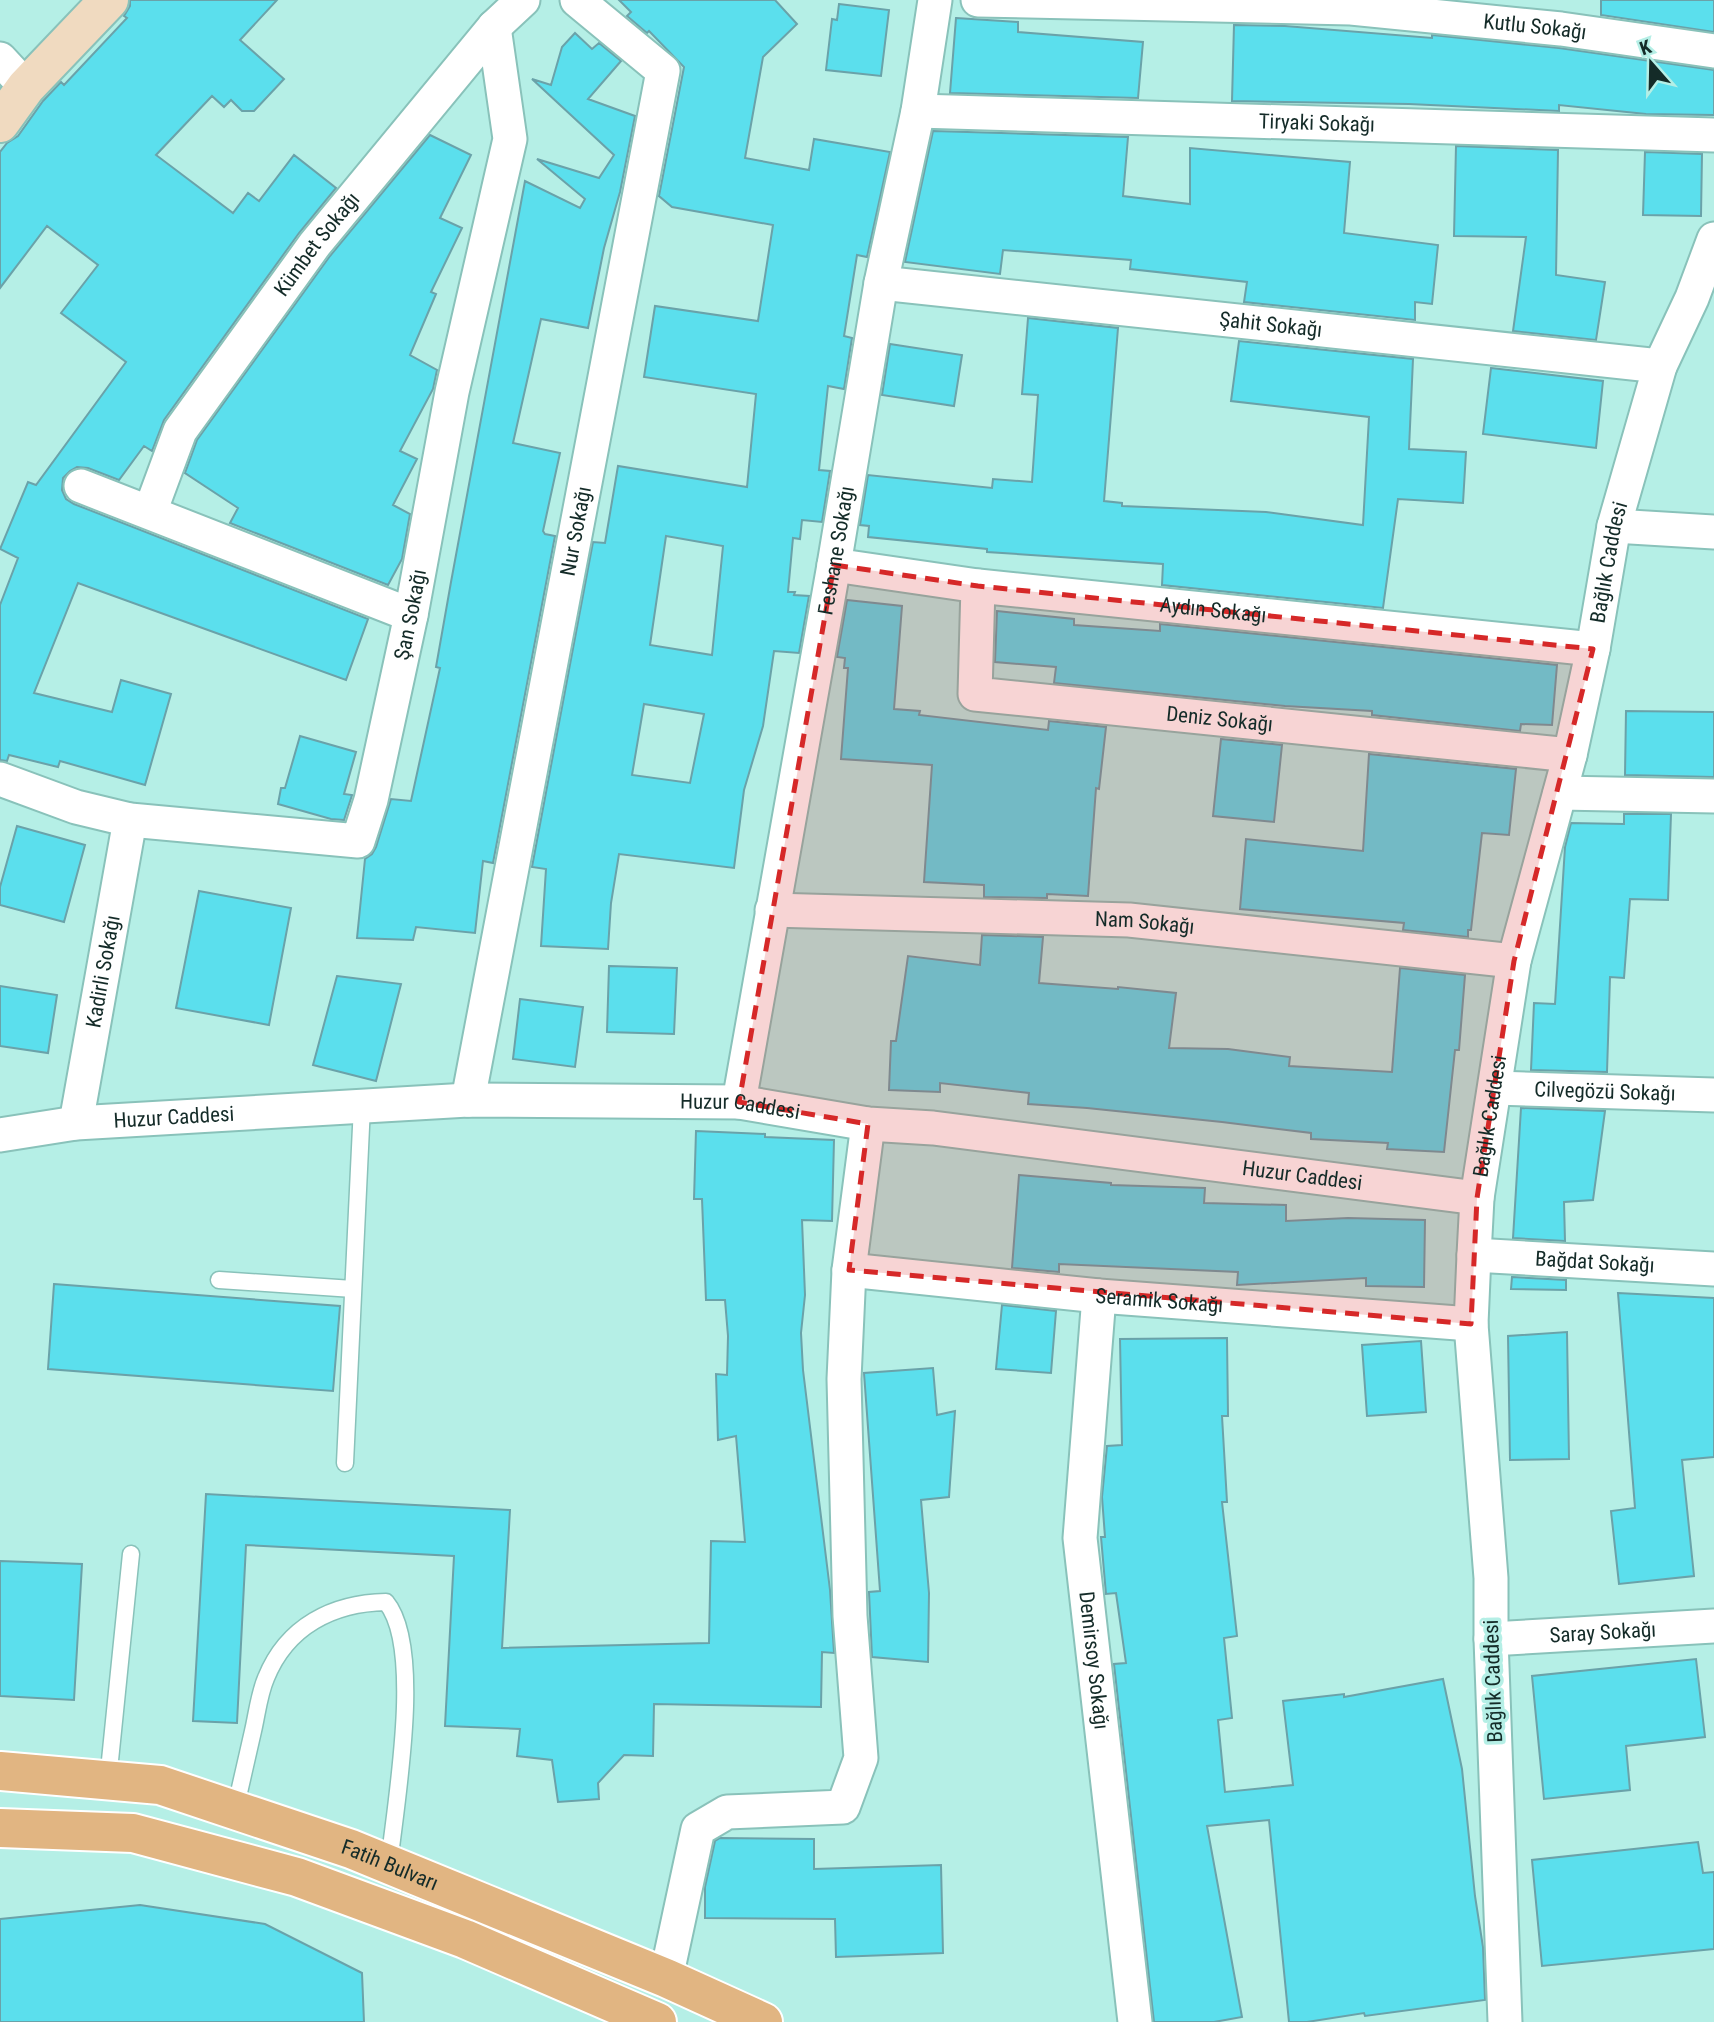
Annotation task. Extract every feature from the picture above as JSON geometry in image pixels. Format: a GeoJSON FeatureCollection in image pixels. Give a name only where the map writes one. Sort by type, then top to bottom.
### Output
{"type":"FeatureCollection","features":[{"type":"Feature","properties":{"kind":"main road","name":"Fatih Bulvarı"},"geometry":{"type":"LineString","coordinates":[[0,1771],[160,1785],[351,1849],[666,1978],[764,2022]]}},
{"type":"Feature","properties":{"kind":"main road","name":"Fatih Bulvarı"},"geometry":{"type":"LineString","coordinates":[[0,1828],[133,1833],[297,1877],[465,1939],[657,2022]]}},
{"type":"Feature","properties":{"kind":"street"},"geometry":{"type":"LineString","coordinates":[[0,123],[26,87],[109,0]]}},
{"type":"Feature","properties":{"kind":"street","name":"Kümbet Sokağı"},"geometry":{"type":"LineString","coordinates":[[150,512],[180,431],[315,244],[494,27],[523,0]]}},
{"type":"Feature","properties":{"kind":"street","name":"Nur Sokağı"},"geometry":{"type":"LineString","coordinates":[[468,1100],[663,71],[577,0]]}},
{"type":"Feature","properties":{"kind":"street","name":"Feshane Sokağı"},"geometry":{"type":"LineString","coordinates":[[739,1102],[881,284],[918,111],[935,0]]}},
{"type":"Feature","properties":{"kind":"street","name":"Kutlu Sokağı"},"geometry":{"type":"LineString","coordinates":[[978,0],[1352,8],[1561,29],[1714,51]]}},
{"type":"Feature","properties":{"kind":"street","name":"Şan Sokağı"},"geometry":{"type":"LineString","coordinates":[[0,779],[76,807],[130,820],[358,841],[372,800],[411,615],[452,392],[510,139],[494,27]]}},
{"type":"Feature","properties":{"kind":"street"},"geometry":{"type":"LineString","coordinates":[[0,59],[26,87]]}},
{"type":"Feature","properties":{"kind":"street","name":"Tiryaki Sokağı"},"geometry":{"type":"LineString","coordinates":[[918,111],[1714,135]]}},
{"type":"Feature","properties":{"kind":"street","name":"Bağlık Caddesi"},"geometry":{"type":"LineString","coordinates":[[1505,2022],[1491,1639],[1492,1578],[1471,1324],[1477,1198],[1514,961],[1570,755],[1593,649],[1614,526],[1660,366],[1703,300],[1714,239]]}},
{"type":"Feature","properties":{"kind":"street","name":"Şahit Sokağı"},"geometry":{"type":"LineString","coordinates":[[881,284],[1660,366]]}},
{"type":"Feature","properties":{"kind":"street"},"geometry":{"type":"LineString","coordinates":[[81,486],[411,615]]}},
{"type":"Feature","properties":{"kind":"street"},"geometry":{"type":"LineString","coordinates":[[1614,526],[1714,532]]}},
{"type":"Feature","properties":{"kind":"street","name":"Aydın Sokağı"},"geometry":{"type":"LineString","coordinates":[[834,565],[978,586],[1593,649]]}},
{"type":"Feature","properties":{"kind":"street","name":"Deniz Sokağı"},"geometry":{"type":"LineString","coordinates":[[978,586],[975,694],[1570,755]]}},
{"type":"Feature","properties":{"kind":"street"},"geometry":{"type":"LineString","coordinates":[[1560,793],[1714,796]]}},
{"type":"Feature","properties":{"kind":"street","name":"Kadirli Sokağı"},"geometry":{"type":"LineString","coordinates":[[76,1123],[130,820]]}},
{"type":"Feature","properties":{"kind":"street","name":"Nam Sokağı"},"geometry":{"type":"LineString","coordinates":[[772,910],[1129,920],[1514,961]]}},
{"type":"Feature","properties":{"kind":"street","name":"Cilvegözü Sokağı"},"geometry":{"type":"LineString","coordinates":[[1495,1088],[1714,1095]]}},
{"type":"Feature","properties":{"kind":"street","name":"Huzur Caddesi"},"geometry":{"type":"LineString","coordinates":[[0,1135],[76,1123],[468,1100],[739,1102],[868,1124],[933,1128],[1477,1198]]}},
{"type":"Feature","properties":{"kind":"street"},"geometry":{"type":"LineString","coordinates":[[666,1978],[698,1829],[727,1812],[843,1807],[861,1758],[850,1616],[844,1379],[849,1270],[868,1124]]}},
{"type":"Feature","properties":{"kind":"street","name":"Bağdat Sokağı"},"geometry":{"type":"LineString","coordinates":[[1474,1255],[1714,1269]]}},
{"type":"Feature","properties":{"kind":"street","name":"Seramik Sokağı"},"geometry":{"type":"LineString","coordinates":[[849,1270],[1098,1296],[1471,1324]]}},
{"type":"Feature","properties":{"kind":"street","name":"Demirsoy Sokağı"},"geometry":{"type":"LineString","coordinates":[[1098,1296],[1080,1538],[1135,2022]]}},
{"type":"Feature","properties":{"kind":"street","name":"Saray Sokağı"},"geometry":{"type":"LineString","coordinates":[[1491,1639],[1714,1626]]}},
{"type":"Feature","properties":{"kind":"lane"},"geometry":{"type":"LineString","coordinates":[[345,1464],[362,1106]]}},
{"type":"Feature","properties":{"kind":"lane"},"geometry":{"type":"LineString","coordinates":[[219,1280],[353,1289]]}},
{"type":"Feature","properties":{"kind":"lane"},"geometry":{"type":"LineString","coordinates":[[108,1780],[131,1554]]}},
{"type":"Feature","properties":{"kind":"lane"},"geometry":{"type":"LineString","coordinates":[[235,1810],[265,1679],[278,1654],[296,1633],[317,1617],[356,1604],[386,1602],[394,1611],[400,1632],[405,1672],[402,1750],[389,1865]]}},
{"type":"Feature","properties":{"kind":"highlighted area"},"geometry":{"type":"Polygon","coordinates":[[[834,565],[978,586],[1593,649],[1514,961],[1477,1198],[1471,1324],[849,1270],[868,1124],[739,1102],[834,565]]]}},
{"type":"Feature","properties":{"kind":"building"},"geometry":{"type":"Polygon","coordinates":[[[130,0],[277,0],[240,40],[284,79],[254,111],[242,111],[231,100],[224,107],[212,96],[156,155],[233,213],[248,193],[259,201],[294,155],[336,188],[299,233],[164,420],[152,451],[144,446],[119,480],[88,468],[77,467],[63,478],[62,490],[66,499],[74,504],[368,619],[346,680],[78,583],[34,693],[112,712],[121,680],[171,694],[145,785],[60,761],[58,767],[9,755],[7,761],[0,760],[0,605],[18,558],[0,549],[28,482],[36,485],[126,362],[61,313],[98,265],[47,226],[0,288],[0,152],[18,136],[43,101],[61,82],[64,85],[127,18],[124,16],[130,6],[130,0]]]}},
{"type":"Feature","properties":{"kind":"building"},"geometry":{"type":"Polygon","coordinates":[[[619,0],[775,0],[797,24],[763,57],[745,158],[809,170],[814,139],[890,152],[867,257],[857,255],[844,336],[852,338],[844,389],[828,386],[819,470],[830,471],[822,522],[802,520],[800,539],[793,538],[788,592],[809,596],[799,653],[774,651],[763,726],[744,790],[734,868],[619,854],[611,903],[608,949],[541,946],[546,869],[532,867],[593,542],[605,543],[618,466],[747,487],[756,394],[644,377],[655,306],[758,321],[773,225],[672,207],[659,196],[684,67],[649,31],[647,33],[627,16],[631,12],[619,0]],[[666,536],[650,645],[712,655],[723,546],[666,536]],[[644,704],[632,775],[690,783],[704,714],[644,704]]]}},
{"type":"Feature","properties":{"kind":"building"},"geometry":{"type":"Polygon","coordinates":[[[1601,0],[1714,0],[1714,32],[1601,15],[1601,0]]]}},
{"type":"Feature","properties":{"kind":"building"},"geometry":{"type":"Polygon","coordinates":[[[839,4],[889,10],[881,76],[826,70],[832,19],[837,20],[839,4]]]}},
{"type":"Feature","properties":{"kind":"building"},"geometry":{"type":"Polygon","coordinates":[[[956,18],[1018,22],[1018,32],[1143,42],[1138,98],[950,93],[956,18]]]}},
{"type":"Feature","properties":{"kind":"building"},"geometry":{"type":"Polygon","coordinates":[[[1234,25],[1285,26],[1432,38],[1432,35],[1559,48],[1714,70],[1714,115],[1646,114],[1559,105],[1559,111],[1409,104],[1232,101],[1234,25]]]}},
{"type":"Feature","properties":{"kind":"building"},"geometry":{"type":"Polygon","coordinates":[[[575,33],[592,49],[599,43],[621,61],[588,99],[635,116],[588,328],[541,319],[513,443],[560,453],[543,531],[555,536],[493,863],[483,861],[475,933],[416,927],[413,940],[357,938],[365,859],[376,847],[391,799],[411,801],[440,668],[436,667],[525,181],[580,208],[585,199],[537,159],[599,178],[614,155],[532,79],[551,85],[562,47],[575,33]]]}},
{"type":"Feature","properties":{"kind":"building"},"geometry":{"type":"Polygon","coordinates":[[[933,131],[1128,137],[1123,196],[1190,204],[1190,148],[1350,162],[1344,233],[1438,245],[1432,304],[1415,302],[1415,320],[1244,302],[1247,282],[1130,269],[1131,260],[1003,250],[1000,274],[905,262],[933,131]]]}},
{"type":"Feature","properties":{"kind":"building"},"geometry":{"type":"Polygon","coordinates":[[[430,135],[471,155],[440,218],[462,228],[431,292],[436,294],[410,355],[437,370],[433,389],[400,451],[417,459],[393,505],[410,514],[402,559],[388,585],[230,523],[238,508],[185,473],[197,440],[330,256],[430,135]]]}},
{"type":"Feature","properties":{"kind":"building"},"geometry":{"type":"Polygon","coordinates":[[[1456,146],[1558,150],[1556,275],[1605,282],[1596,340],[1513,331],[1526,237],[1454,236],[1456,146]]]}},
{"type":"Feature","properties":{"kind":"building"},"geometry":{"type":"Polygon","coordinates":[[[1645,152],[1702,154],[1701,216],[1643,215],[1645,152]]]}},
{"type":"Feature","properties":{"kind":"building"},"geometry":{"type":"Polygon","coordinates":[[[1028,318],[1118,328],[1104,501],[1122,503],[1122,506],[1266,512],[1363,525],[1369,417],[1231,401],[1239,341],[1413,359],[1409,449],[1466,452],[1463,503],[1398,499],[1383,608],[1162,585],[1163,564],[987,552],[987,549],[868,537],[869,526],[860,525],[868,475],[992,488],[993,479],[1032,482],[1038,395],[1022,394],[1028,318]]]}},
{"type":"Feature","properties":{"kind":"building"},"geometry":{"type":"Polygon","coordinates":[[[890,344],[962,355],[954,406],[882,395],[890,344]]]}},
{"type":"Feature","properties":{"kind":"building"},"geometry":{"type":"Polygon","coordinates":[[[1491,368],[1603,381],[1596,448],[1483,434],[1491,368]]]}},
{"type":"Feature","properties":{"kind":"building"},"geometry":{"type":"Polygon","coordinates":[[[847,600],[902,606],[894,709],[920,711],[919,715],[1048,730],[1049,721],[1106,727],[1099,789],[1096,788],[1088,896],[1047,894],[1047,898],[984,897],[984,885],[924,882],[932,765],[841,759],[848,668],[844,668],[845,658],[837,657],[847,600]]]}},
{"type":"Feature","properties":{"kind":"building"},"geometry":{"type":"Polygon","coordinates":[[[997,611],[1074,619],[1074,625],[1160,631],[1160,624],[1557,665],[1552,725],[1521,724],[1520,731],[1372,715],[1372,711],[1285,706],[1054,683],[1056,667],[995,662],[997,611]]]}},
{"type":"Feature","properties":{"kind":"building"},"geometry":{"type":"Polygon","coordinates":[[[1626,711],[1714,712],[1714,777],[1625,775],[1626,711]]]}},
{"type":"Feature","properties":{"kind":"building"},"geometry":{"type":"Polygon","coordinates":[[[300,736],[356,752],[344,794],[352,795],[344,820],[278,804],[300,736]]]}},
{"type":"Feature","properties":{"kind":"building"},"geometry":{"type":"Polygon","coordinates":[[[1221,739],[1282,745],[1274,822],[1213,816],[1221,739]]]}},
{"type":"Feature","properties":{"kind":"building"},"geometry":{"type":"Polygon","coordinates":[[[1369,754],[1516,769],[1509,835],[1482,833],[1468,937],[1403,930],[1404,923],[1240,909],[1246,839],[1363,851],[1369,754]]]}},
{"type":"Feature","properties":{"kind":"building"},"geometry":{"type":"Polygon","coordinates":[[[1624,814],[1671,814],[1668,900],[1630,899],[1624,978],[1610,977],[1607,1072],[1531,1070],[1534,1003],[1555,1004],[1565,847],[1571,823],[1624,824],[1624,814]]]}},
{"type":"Feature","properties":{"kind":"building"},"geometry":{"type":"Polygon","coordinates":[[[17,826],[85,845],[64,922],[0,905],[0,887],[17,826]]]}},
{"type":"Feature","properties":{"kind":"building"},"geometry":{"type":"Polygon","coordinates":[[[199,891],[291,908],[269,1025],[176,1008],[199,891]]]}},
{"type":"Feature","properties":{"kind":"building"},"geometry":{"type":"Polygon","coordinates":[[[982,935],[1043,937],[1039,983],[1176,993],[1169,1048],[1228,1049],[1290,1057],[1289,1066],[1392,1072],[1400,968],[1465,975],[1459,1050],[1455,1050],[1444,1152],[1387,1149],[1388,1143],[1311,1139],[1311,1133],[1222,1122],[1028,1104],[1029,1093],[940,1083],[940,1092],[889,1090],[891,1041],[896,1041],[908,956],[980,965],[982,935]]]}},
{"type":"Feature","properties":{"kind":"building"},"geometry":{"type":"Polygon","coordinates":[[[609,966],[677,968],[674,1034],[607,1032],[609,966]]]}},
{"type":"Feature","properties":{"kind":"building"},"geometry":{"type":"Polygon","coordinates":[[[337,976],[401,984],[376,1081],[313,1065],[337,976]]]}},
{"type":"Feature","properties":{"kind":"building"},"geometry":{"type":"Polygon","coordinates":[[[0,986],[57,995],[48,1053],[0,1046],[0,986]]]}},
{"type":"Feature","properties":{"kind":"building"},"geometry":{"type":"Polygon","coordinates":[[[520,999],[583,1007],[575,1067],[513,1059],[520,999]]]}},
{"type":"Feature","properties":{"kind":"building"},"geometry":{"type":"Polygon","coordinates":[[[1521,1108],[1605,1111],[1593,1200],[1564,1202],[1565,1241],[1513,1238],[1521,1108]]]}},
{"type":"Feature","properties":{"kind":"building"},"geometry":{"type":"Polygon","coordinates":[[[696,1131],[834,1140],[832,1221],[802,1220],[805,1295],[801,1333],[803,1370],[830,1590],[834,1653],[822,1652],[821,1707],[654,1704],[653,1756],[624,1755],[598,1783],[599,1799],[558,1802],[552,1760],[517,1756],[520,1729],[445,1726],[454,1556],[246,1545],[237,1723],[193,1721],[206,1494],[510,1510],[502,1648],[709,1643],[711,1541],[745,1542],[736,1436],[718,1440],[716,1374],[727,1375],[728,1336],[725,1300],[706,1300],[702,1199],[694,1199],[696,1131]]]}},
{"type":"Feature","properties":{"kind":"building"},"geometry":{"type":"Polygon","coordinates":[[[1019,1175],[1111,1185],[1205,1188],[1204,1203],[1286,1205],[1286,1221],[1348,1218],[1425,1220],[1424,1287],[1366,1286],[1366,1278],[1237,1285],[1238,1272],[1059,1264],[1059,1272],[1012,1268],[1019,1175]]]}},
{"type":"Feature","properties":{"kind":"building"},"geometry":{"type":"Polygon","coordinates":[[[1512,1277],[1566,1280],[1566,1290],[1511,1289],[1512,1277]]]}},
{"type":"Feature","properties":{"kind":"building"},"geometry":{"type":"Polygon","coordinates":[[[54,1284],[340,1306],[333,1391],[48,1369],[54,1284]]]}},
{"type":"Feature","properties":{"kind":"building"},"geometry":{"type":"Polygon","coordinates":[[[1618,1293],[1714,1298],[1714,1457],[1682,1460],[1694,1576],[1619,1584],[1611,1511],[1635,1508],[1618,1293]]]}},
{"type":"Feature","properties":{"kind":"building"},"geometry":{"type":"Polygon","coordinates":[[[1002,1305],[1056,1311],[1051,1373],[996,1369],[1002,1305]]]}},
{"type":"Feature","properties":{"kind":"building"},"geometry":{"type":"Polygon","coordinates":[[[1567,1332],[1569,1459],[1510,1460],[1508,1336],[1567,1332]]]}},
{"type":"Feature","properties":{"kind":"building"},"geometry":{"type":"Polygon","coordinates":[[[1227,1338],[1228,1416],[1222,1416],[1227,1502],[1222,1502],[1237,1636],[1224,1638],[1232,1718],[1218,1720],[1225,1792],[1293,1785],[1283,1701],[1344,1694],[1344,1697],[1443,1679],[1462,1769],[1483,1947],[1485,2000],[1365,2016],[1364,2013],[1307,2022],[1289,2022],[1269,1820],[1207,1826],[1242,2017],[1214,2022],[1154,2022],[1114,1664],[1126,1663],[1116,1593],[1106,1594],[1101,1537],[1105,1537],[1102,1497],[1107,1446],[1122,1445],[1120,1339],[1227,1338]]]}},
{"type":"Feature","properties":{"kind":"building"},"geometry":{"type":"Polygon","coordinates":[[[1421,1341],[1426,1412],[1367,1416],[1362,1345],[1421,1341]]]}},
{"type":"Feature","properties":{"kind":"building"},"geometry":{"type":"Polygon","coordinates":[[[933,1368],[937,1415],[955,1411],[949,1497],[921,1500],[929,1593],[928,1662],[872,1657],[869,1592],[880,1591],[864,1373],[933,1368]]]}},
{"type":"Feature","properties":{"kind":"building"},"geometry":{"type":"Polygon","coordinates":[[[0,1561],[82,1564],[74,1700],[0,1696],[0,1561]]]}},
{"type":"Feature","properties":{"kind":"building"},"geometry":{"type":"Polygon","coordinates":[[[1696,1659],[1705,1737],[1626,1746],[1630,1790],[1544,1799],[1532,1676],[1696,1659]]]}},
{"type":"Feature","properties":{"kind":"building"},"geometry":{"type":"Polygon","coordinates":[[[720,1838],[814,1839],[814,1869],[941,1865],[943,1953],[836,1957],[835,1919],[705,1918],[705,1887],[715,1841],[720,1838]]]}},
{"type":"Feature","properties":{"kind":"building"},"geometry":{"type":"Polygon","coordinates":[[[1698,1842],[1703,1873],[1714,1872],[1714,1949],[1542,1966],[1532,1860],[1698,1842]]]}},
{"type":"Feature","properties":{"kind":"building"},"geometry":{"type":"Polygon","coordinates":[[[140,1905],[265,1924],[362,1973],[364,2022],[0,2022],[0,1919],[140,1905]]]}}]}
